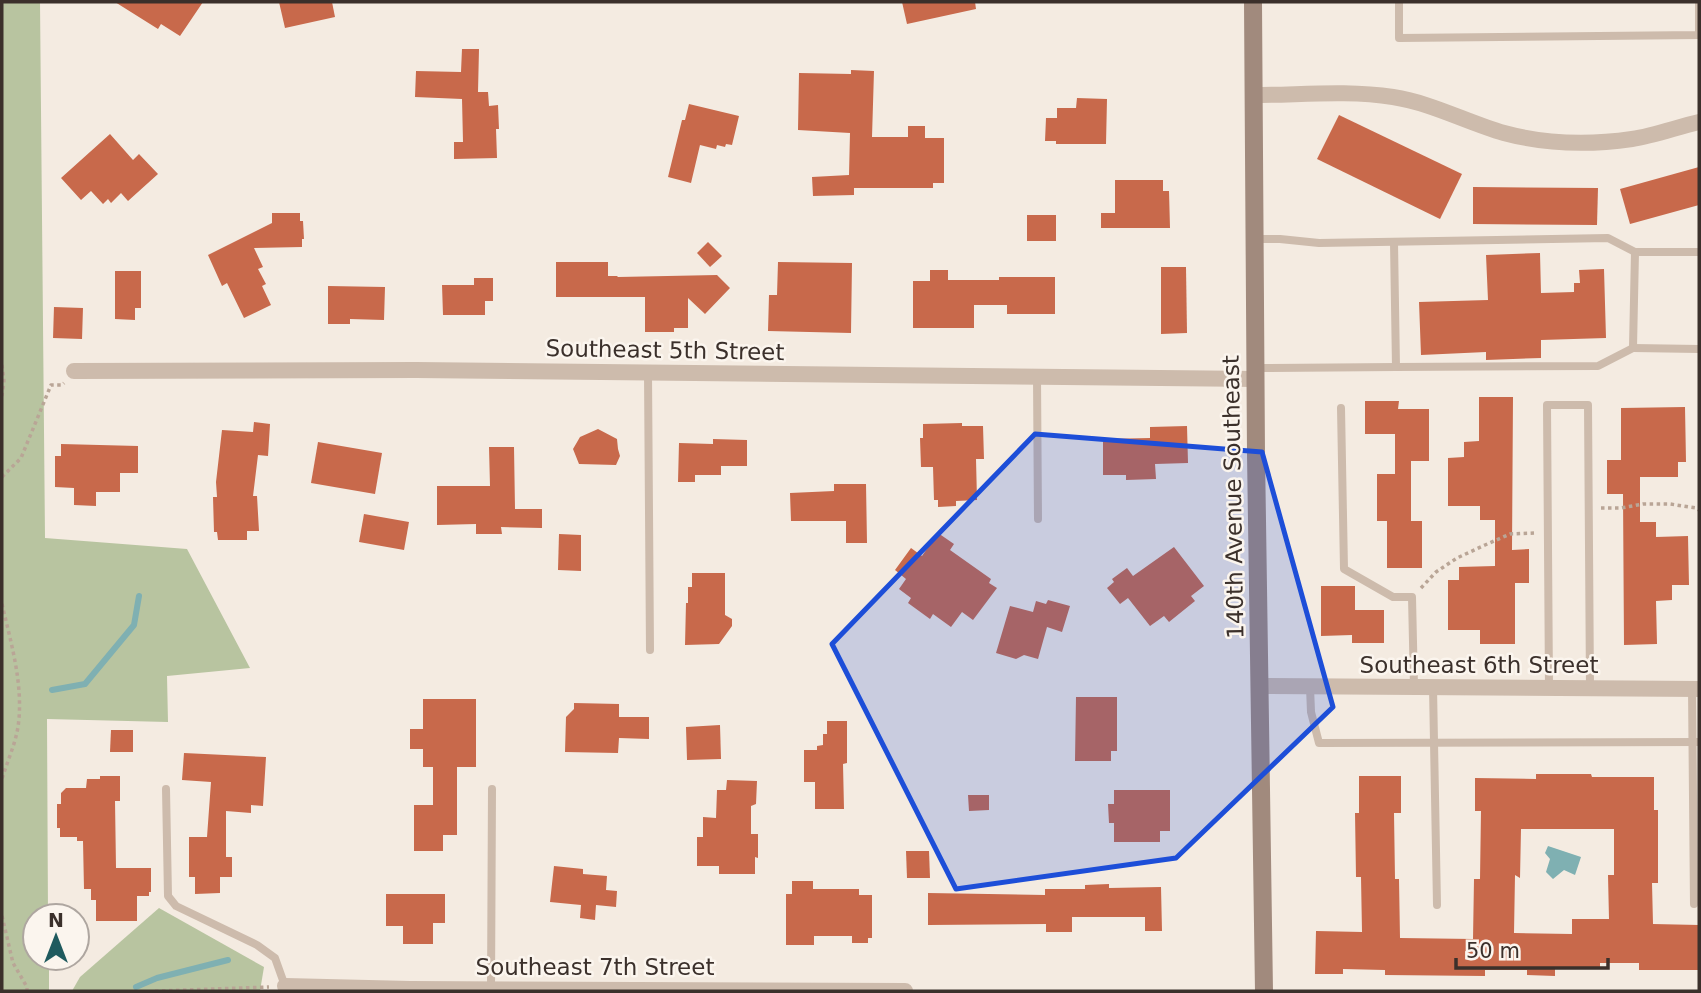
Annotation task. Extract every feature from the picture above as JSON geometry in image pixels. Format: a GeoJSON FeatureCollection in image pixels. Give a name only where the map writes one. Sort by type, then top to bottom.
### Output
{"type":"FeatureCollection","features":[{"type":"Feature","properties":{"kind":"street","name":"140th Avenue Southeast"},"geometry":{"type":"LineString","coordinates":[[1252,2],[1264,991]]}},
{"type":"Feature","properties":{"kind":"street"},"geometry":{"type":"LineString","coordinates":[[1254,95],[1358,94],[1391,97],[1420,102],[1504,133],[1540,140],[1588,143],[1633,139],[1699,122]]}},
{"type":"Feature","properties":{"kind":"street","name":"Southeast 5th Street"},"geometry":{"type":"LineString","coordinates":[[74,371],[416,370],[1037,377],[1256,373]]}},
{"type":"Feature","properties":{"kind":"street","name":"Southeast 6th Street"},"geometry":{"type":"LineString","coordinates":[[1259,686],[1695,689]]}},
{"type":"Feature","properties":{"kind":"street","name":"Southeast 7th Street"},"geometry":{"type":"LineString","coordinates":[[285,986],[905,991]]}},
{"type":"Feature","properties":{"kind":"lane"},"geometry":{"type":"LineString","coordinates":[[1399,2],[1399,37],[1409,37],[1699,35],[1699,2]]}},
{"type":"Feature","properties":{"kind":"lane"},"geometry":{"type":"LineString","coordinates":[[1255,239],[1319,243],[1608,238],[1635,252],[1699,252]]}},
{"type":"Feature","properties":{"kind":"lane"},"geometry":{"type":"LineString","coordinates":[[1394,242],[1396,367]]}},
{"type":"Feature","properties":{"kind":"lane"},"geometry":{"type":"LineString","coordinates":[[1633,348],[1635,252]]}},
{"type":"Feature","properties":{"kind":"lane"},"geometry":{"type":"LineString","coordinates":[[1256,373],[1396,367],[1598,366],[1633,348],[1699,349]]}},
{"type":"Feature","properties":{"kind":"lane"},"geometry":{"type":"LineString","coordinates":[[648,373],[650,650]]}},
{"type":"Feature","properties":{"kind":"lane"},"geometry":{"type":"LineString","coordinates":[[1037,377],[1038,519]]}},
{"type":"Feature","properties":{"kind":"lane"},"geometry":{"type":"LineString","coordinates":[[1549,688],[1547,405],[1588,405],[1590,688]]}},
{"type":"Feature","properties":{"kind":"lane"},"geometry":{"type":"LineString","coordinates":[[1341,408],[1344,569],[1393,597],[1412,597],[1414,687]]}},
{"type":"Feature","properties":{"kind":"lane"},"geometry":{"type":"LineString","coordinates":[[1311,687],[1311,712],[1319,743],[1696,742]]}},
{"type":"Feature","properties":{"kind":"lane"},"geometry":{"type":"LineString","coordinates":[[1433,687],[1437,905]]}},
{"type":"Feature","properties":{"kind":"lane"},"geometry":{"type":"LineString","coordinates":[[1694,904],[1695,689]]}},
{"type":"Feature","properties":{"kind":"lane"},"geometry":{"type":"LineString","coordinates":[[166,789],[168,895],[176,906],[257,944],[275,958],[285,986]]}},
{"type":"Feature","properties":{"kind":"lane"},"geometry":{"type":"LineString","coordinates":[[491,989],[492,789]]}},
{"type":"Feature","properties":{"kind":"path"},"geometry":{"type":"LineString","coordinates":[[2,365],[2,396]]}},
{"type":"Feature","properties":{"kind":"path"},"geometry":{"type":"LineString","coordinates":[[2,477],[21,458],[51,385],[62,385],[74,371]]}},
{"type":"Feature","properties":{"kind":"path"},"geometry":{"type":"LineString","coordinates":[[1588,508],[1670,504],[1699,510]]}},
{"type":"Feature","properties":{"kind":"path"},"geometry":{"type":"LineString","coordinates":[[1412,597],[1436,572],[1457,558],[1510,534],[1548,533]]}},
{"type":"Feature","properties":{"kind":"path"},"geometry":{"type":"LineString","coordinates":[[2,604],[19,696],[18,728],[2,779]]}},
{"type":"Feature","properties":{"kind":"path"},"geometry":{"type":"LineString","coordinates":[[2,916],[13,964],[27,991]]}},
{"type":"Feature","properties":{"kind":"path"},"geometry":{"type":"LineString","coordinates":[[155,991],[285,986]]}},
{"type":"Feature","properties":{"kind":"highlighted area"},"geometry":{"type":"Polygon","coordinates":[[[1035,434],[1262,452],[1333,707],[1176,858],[956,889],[832,644],[1035,434]]]}},
{"type":"Feature","properties":{"kind":"green space"},"geometry":{"type":"Polygon","coordinates":[[[2,2],[40,2],[45,538],[187,549],[250,668],[167,676],[168,722],[47,719],[48,902],[21,902],[21,972],[49,972],[49,991],[2,991],[2,2]]]}},
{"type":"Feature","properties":{"kind":"green space"},"geometry":{"type":"Polygon","coordinates":[[[159,908],[264,967],[260,991],[72,991],[80,977],[86,972],[91,972],[91,967],[159,908]]]}},
{"type":"Feature","properties":{"kind":"water"},"geometry":{"type":"Polygon","coordinates":[[[1548,846],[1581,857],[1575,875],[1564,870],[1553,879],[1546,872],[1550,859],[1545,853],[1548,846]]]}},
{"type":"Feature","properties":{"kind":"building"},"geometry":{"type":"Polygon","coordinates":[[[115,2],[203,2],[180,36],[161,24],[158,29],[115,2]]]}},
{"type":"Feature","properties":{"kind":"building"},"geometry":{"type":"Polygon","coordinates":[[[279,2],[332,2],[335,17],[285,28],[279,2]]]}},
{"type":"Feature","properties":{"kind":"building"},"geometry":{"type":"Polygon","coordinates":[[[902,2],[975,2],[976,9],[907,24],[902,2]]]}},
{"type":"Feature","properties":{"kind":"building"},"geometry":{"type":"Polygon","coordinates":[[[462,49],[479,49],[478,92],[488,92],[489,106],[498,105],[497,158],[454,159],[454,142],[463,142],[462,99],[415,97],[416,71],[461,72],[462,49]]]}},
{"type":"Feature","properties":{"kind":"building"},"geometry":{"type":"Polygon","coordinates":[[[851,70],[874,71],[872,137],[908,137],[908,126],[925,126],[925,138],[944,138],[944,183],[933,183],[933,188],[854,188],[854,195],[813,196],[812,177],[849,175],[850,133],[798,130],[799,73],[851,74],[851,70]]]}},
{"type":"Feature","properties":{"kind":"building"},"geometry":{"type":"Polygon","coordinates":[[[1077,98],[1107,99],[1106,144],[1056,144],[1056,141],[1045,141],[1046,118],[1057,118],[1057,108],[1076,108],[1077,98]]]}},
{"type":"Feature","properties":{"kind":"building"},"geometry":{"type":"Polygon","coordinates":[[[689,104],[739,116],[732,145],[717,145],[716,149],[700,145],[691,183],[668,177],[682,120],[685,120],[689,104]]]}},
{"type":"Feature","properties":{"kind":"building"},"geometry":{"type":"Polygon","coordinates":[[[1339,115],[1462,174],[1440,219],[1317,159],[1339,115]]]}},
{"type":"Feature","properties":{"kind":"building"},"geometry":{"type":"Polygon","coordinates":[[[110,134],[133,160],[139,154],[158,174],[128,201],[121,193],[111,203],[108,199],[103,204],[91,191],[81,200],[61,178],[110,134]]]}},
{"type":"Feature","properties":{"kind":"building"},"geometry":{"type":"Polygon","coordinates":[[[1699,167],[1699,205],[1630,224],[1620,189],[1699,167]]]}},
{"type":"Feature","properties":{"kind":"building"},"geometry":{"type":"Polygon","coordinates":[[[1115,180],[1163,180],[1163,191],[1169,191],[1170,228],[1101,228],[1101,213],[1115,213],[1115,180]]]}},
{"type":"Feature","properties":{"kind":"building"},"geometry":{"type":"Polygon","coordinates":[[[1473,187],[1598,188],[1597,225],[1473,224],[1473,187]]]}},
{"type":"Feature","properties":{"kind":"building"},"geometry":{"type":"Polygon","coordinates":[[[272,213],[300,213],[300,221],[303,221],[302,247],[254,248],[263,267],[258,269],[266,284],[262,286],[271,305],[244,318],[227,283],[222,286],[208,255],[272,223],[272,213]]]}},
{"type":"Feature","properties":{"kind":"building"},"geometry":{"type":"Polygon","coordinates":[[[1027,215],[1056,215],[1056,241],[1027,241],[1027,215]]]}},
{"type":"Feature","properties":{"kind":"building"},"geometry":{"type":"Polygon","coordinates":[[[708,242],[722,256],[710,267],[697,253],[708,242]]]}},
{"type":"Feature","properties":{"kind":"building"},"geometry":{"type":"Polygon","coordinates":[[[1540,253],[1541,293],[1574,292],[1574,283],[1580,283],[1579,270],[1604,269],[1606,338],[1541,340],[1541,358],[1486,360],[1486,352],[1421,355],[1419,302],[1488,300],[1486,255],[1540,253]]]}},
{"type":"Feature","properties":{"kind":"building"},"geometry":{"type":"Polygon","coordinates":[[[556,262],[608,262],[608,276],[618,277],[717,275],[730,288],[705,314],[688,298],[688,328],[674,328],[674,332],[645,332],[645,297],[556,297],[556,262]]]}},
{"type":"Feature","properties":{"kind":"building"},"geometry":{"type":"Polygon","coordinates":[[[778,262],[852,263],[851,333],[768,331],[769,295],[777,295],[778,262]]]}},
{"type":"Feature","properties":{"kind":"building"},"geometry":{"type":"Polygon","coordinates":[[[1161,267],[1186,267],[1187,333],[1161,334],[1161,267]]]}},
{"type":"Feature","properties":{"kind":"building"},"geometry":{"type":"Polygon","coordinates":[[[930,270],[948,270],[948,280],[1055,277],[1055,314],[1007,314],[1007,305],[974,305],[974,328],[913,328],[913,281],[930,281],[930,270]]]}},
{"type":"Feature","properties":{"kind":"building"},"geometry":{"type":"Polygon","coordinates":[[[115,271],[141,271],[141,308],[135,308],[135,320],[115,319],[115,271]]]}},
{"type":"Feature","properties":{"kind":"building"},"geometry":{"type":"Polygon","coordinates":[[[474,278],[493,278],[493,301],[485,301],[485,315],[443,315],[442,285],[474,285],[474,278]]]}},
{"type":"Feature","properties":{"kind":"building"},"geometry":{"type":"Polygon","coordinates":[[[328,286],[385,287],[384,320],[350,319],[350,324],[328,324],[328,286]]]}},
{"type":"Feature","properties":{"kind":"building"},"geometry":{"type":"Polygon","coordinates":[[[54,307],[83,308],[82,339],[53,338],[54,307]]]}},
{"type":"Feature","properties":{"kind":"building"},"geometry":{"type":"Polygon","coordinates":[[[1479,397],[1513,397],[1512,550],[1529,549],[1529,583],[1515,583],[1515,644],[1480,644],[1480,630],[1448,630],[1448,580],[1459,580],[1459,567],[1495,566],[1495,520],[1480,520],[1480,506],[1448,506],[1448,458],[1464,457],[1464,442],[1479,441],[1479,397]]]}},
{"type":"Feature","properties":{"kind":"building"},"geometry":{"type":"Polygon","coordinates":[[[1365,401],[1399,401],[1398,409],[1429,409],[1429,461],[1411,461],[1411,521],[1422,521],[1422,568],[1387,568],[1387,521],[1377,521],[1377,474],[1395,474],[1395,434],[1365,434],[1365,401]]]}},
{"type":"Feature","properties":{"kind":"building"},"geometry":{"type":"Polygon","coordinates":[[[1685,407],[1686,462],[1678,462],[1678,477],[1640,477],[1640,522],[1656,522],[1656,537],[1688,536],[1689,585],[1672,585],[1672,600],[1656,601],[1657,644],[1624,645],[1623,494],[1607,494],[1607,460],[1621,460],[1621,408],[1685,407]]]}},
{"type":"Feature","properties":{"kind":"building"},"geometry":{"type":"Polygon","coordinates":[[[254,422],[270,424],[268,456],[258,455],[253,496],[257,496],[259,531],[247,531],[247,540],[218,540],[217,532],[214,532],[213,497],[217,497],[216,482],[222,430],[253,432],[254,422]]]}},
{"type":"Feature","properties":{"kind":"building"},"geometry":{"type":"Polygon","coordinates":[[[962,423],[962,426],[983,426],[984,459],[976,459],[977,500],[956,501],[956,506],[938,507],[938,500],[934,500],[933,467],[921,467],[920,438],[923,438],[923,424],[962,423]]]}},
{"type":"Feature","properties":{"kind":"building"},"geometry":{"type":"Polygon","coordinates":[[[1187,426],[1188,463],[1155,464],[1156,479],[1126,480],[1126,475],[1103,475],[1103,439],[1150,438],[1150,427],[1187,426]]]}},
{"type":"Feature","properties":{"kind":"building"},"geometry":{"type":"Polygon","coordinates":[[[598,429],[617,439],[620,456],[616,465],[579,464],[573,449],[580,437],[598,429]]]}},
{"type":"Feature","properties":{"kind":"building"},"geometry":{"type":"Polygon","coordinates":[[[713,439],[747,440],[747,466],[721,466],[721,475],[695,475],[695,482],[678,482],[679,443],[713,444],[713,439]]]}},
{"type":"Feature","properties":{"kind":"building"},"geometry":{"type":"Polygon","coordinates":[[[318,442],[382,453],[375,494],[311,483],[318,442]]]}},
{"type":"Feature","properties":{"kind":"building"},"geometry":{"type":"Polygon","coordinates":[[[61,444],[138,446],[138,473],[120,473],[120,492],[96,492],[96,506],[74,505],[74,488],[55,487],[55,456],[61,456],[61,444]]]}},
{"type":"Feature","properties":{"kind":"building"},"geometry":{"type":"Polygon","coordinates":[[[489,447],[514,447],[515,509],[542,509],[542,528],[501,527],[502,534],[476,534],[476,524],[437,525],[437,486],[490,486],[489,447]]]}},
{"type":"Feature","properties":{"kind":"building"},"geometry":{"type":"Polygon","coordinates":[[[834,484],[866,484],[867,543],[846,543],[846,521],[791,521],[790,493],[834,491],[834,484]]]}},
{"type":"Feature","properties":{"kind":"building"},"geometry":{"type":"Polygon","coordinates":[[[364,514],[409,522],[404,550],[359,542],[364,514]]]}},
{"type":"Feature","properties":{"kind":"building"},"geometry":{"type":"Polygon","coordinates":[[[938,533],[954,544],[950,550],[991,579],[989,583],[997,588],[973,620],[962,612],[951,627],[933,614],[930,619],[908,603],[911,598],[899,589],[906,579],[895,570],[911,548],[922,556],[938,533]]]}},
{"type":"Feature","properties":{"kind":"building"},"geometry":{"type":"Polygon","coordinates":[[[559,534],[581,535],[581,571],[558,570],[559,534]]]}},
{"type":"Feature","properties":{"kind":"building"},"geometry":{"type":"Polygon","coordinates":[[[1174,547],[1204,586],[1191,596],[1195,601],[1169,622],[1164,616],[1150,626],[1128,598],[1120,604],[1107,588],[1114,582],[1112,579],[1127,568],[1133,576],[1174,547]]]}},
{"type":"Feature","properties":{"kind":"building"},"geometry":{"type":"Polygon","coordinates":[[[692,573],[725,573],[725,615],[732,619],[732,626],[719,644],[685,645],[686,603],[688,587],[692,587],[692,573]]]}},
{"type":"Feature","properties":{"kind":"building"},"geometry":{"type":"Polygon","coordinates":[[[1321,586],[1355,586],[1355,610],[1384,610],[1384,643],[1352,643],[1352,635],[1321,636],[1321,586]]]}},
{"type":"Feature","properties":{"kind":"building"},"geometry":{"type":"Polygon","coordinates":[[[1048,600],[1070,606],[1062,632],[1047,627],[1038,659],[1024,655],[1016,659],[996,653],[1010,606],[1033,612],[1036,601],[1046,604],[1048,600]]]}},
{"type":"Feature","properties":{"kind":"building"},"geometry":{"type":"Polygon","coordinates":[[[1076,697],[1117,697],[1117,751],[1111,751],[1111,761],[1075,761],[1076,697]]]}},
{"type":"Feature","properties":{"kind":"building"},"geometry":{"type":"Polygon","coordinates":[[[423,699],[476,699],[476,767],[457,767],[457,835],[443,835],[443,851],[414,851],[414,805],[433,805],[433,767],[423,767],[423,749],[410,749],[410,729],[423,729],[423,699]]]}},
{"type":"Feature","properties":{"kind":"building"},"geometry":{"type":"Polygon","coordinates":[[[574,703],[619,704],[619,717],[649,717],[649,739],[619,738],[618,753],[565,752],[566,717],[574,709],[574,703]]]}},
{"type":"Feature","properties":{"kind":"building"},"geometry":{"type":"Polygon","coordinates":[[[827,721],[847,721],[847,763],[843,764],[844,809],[815,809],[815,782],[804,782],[804,750],[817,750],[817,746],[823,745],[823,734],[827,734],[827,721]]]}},
{"type":"Feature","properties":{"kind":"building"},"geometry":{"type":"Polygon","coordinates":[[[720,725],[721,759],[687,760],[686,727],[720,725]]]}},
{"type":"Feature","properties":{"kind":"building"},"geometry":{"type":"Polygon","coordinates":[[[111,730],[133,730],[133,752],[110,752],[111,730]]]}},
{"type":"Feature","properties":{"kind":"building"},"geometry":{"type":"Polygon","coordinates":[[[184,753],[266,757],[263,806],[251,805],[251,813],[226,811],[226,857],[232,857],[232,877],[220,877],[220,893],[195,894],[195,877],[189,877],[189,837],[207,837],[211,782],[182,780],[184,753]]]}},
{"type":"Feature","properties":{"kind":"building"},"geometry":{"type":"Polygon","coordinates":[[[1536,774],[1654,777],[1654,810],[1658,810],[1658,883],[1652,883],[1653,924],[1699,925],[1699,970],[1639,970],[1639,963],[1600,963],[1600,968],[1555,968],[1555,976],[1527,975],[1527,970],[1485,970],[1485,976],[1385,975],[1385,970],[1343,969],[1343,974],[1315,974],[1316,931],[1362,932],[1361,877],[1356,877],[1355,813],[1359,813],[1359,776],[1401,776],[1401,813],[1394,813],[1395,879],[1399,879],[1400,938],[1473,939],[1474,879],[1480,879],[1481,811],[1475,811],[1475,778],[1536,779],[1536,774]],[[1521,829],[1520,878],[1515,875],[1514,933],[1572,934],[1572,919],[1609,919],[1608,875],[1614,875],[1614,829],[1521,829]]]}},
{"type":"Feature","properties":{"kind":"building"},"geometry":{"type":"Polygon","coordinates":[[[100,776],[120,776],[120,801],[115,801],[116,868],[151,868],[149,896],[137,896],[137,921],[96,921],[96,900],[91,900],[91,889],[84,889],[83,841],[77,841],[77,837],[60,837],[60,828],[57,828],[57,804],[61,804],[61,793],[66,788],[86,788],[87,779],[100,779],[100,776]]]}},
{"type":"Feature","properties":{"kind":"building"},"geometry":{"type":"Polygon","coordinates":[[[727,780],[757,781],[756,804],[751,806],[751,834],[758,834],[755,874],[719,874],[719,866],[697,866],[697,837],[703,837],[703,817],[716,818],[717,790],[726,790],[727,780]]]}},
{"type":"Feature","properties":{"kind":"building"},"geometry":{"type":"Polygon","coordinates":[[[1114,790],[1170,790],[1170,831],[1160,831],[1160,842],[1114,842],[1114,823],[1109,823],[1108,804],[1114,804],[1114,790]]]}},
{"type":"Feature","properties":{"kind":"building"},"geometry":{"type":"Polygon","coordinates":[[[968,795],[989,795],[989,810],[969,811],[968,795]]]}},
{"type":"Feature","properties":{"kind":"building"},"geometry":{"type":"Polygon","coordinates":[[[906,851],[929,851],[930,878],[907,878],[906,851]]]}},
{"type":"Feature","properties":{"kind":"building"},"geometry":{"type":"Polygon","coordinates":[[[554,866],[583,869],[583,874],[607,876],[606,890],[617,891],[616,907],[596,905],[595,920],[580,918],[581,905],[550,902],[554,866]]]}},
{"type":"Feature","properties":{"kind":"building"},"geometry":{"type":"Polygon","coordinates":[[[792,881],[813,881],[813,889],[859,889],[859,895],[872,895],[872,938],[868,938],[868,943],[852,943],[852,936],[814,936],[814,945],[786,945],[786,894],[792,894],[792,881]]]}},
{"type":"Feature","properties":{"kind":"building"},"geometry":{"type":"Polygon","coordinates":[[[1109,884],[1109,888],[1161,887],[1162,931],[1145,931],[1145,917],[1072,917],[1072,932],[1046,932],[1046,924],[928,925],[928,893],[1045,895],[1045,889],[1085,889],[1085,885],[1109,884]]]}},
{"type":"Feature","properties":{"kind":"building"},"geometry":{"type":"Polygon","coordinates":[[[386,894],[445,894],[445,923],[433,923],[433,944],[403,944],[403,926],[386,926],[386,894]]]}},
{"type":"Feature","properties":{"kind":"waterway"},"geometry":{"type":"LineString","coordinates":[[52,690],[85,684],[134,625],[139,596]]}},
{"type":"Feature","properties":{"kind":"waterway"},"geometry":{"type":"LineString","coordinates":[[136,987],[157,978],[228,960]]}}]}
